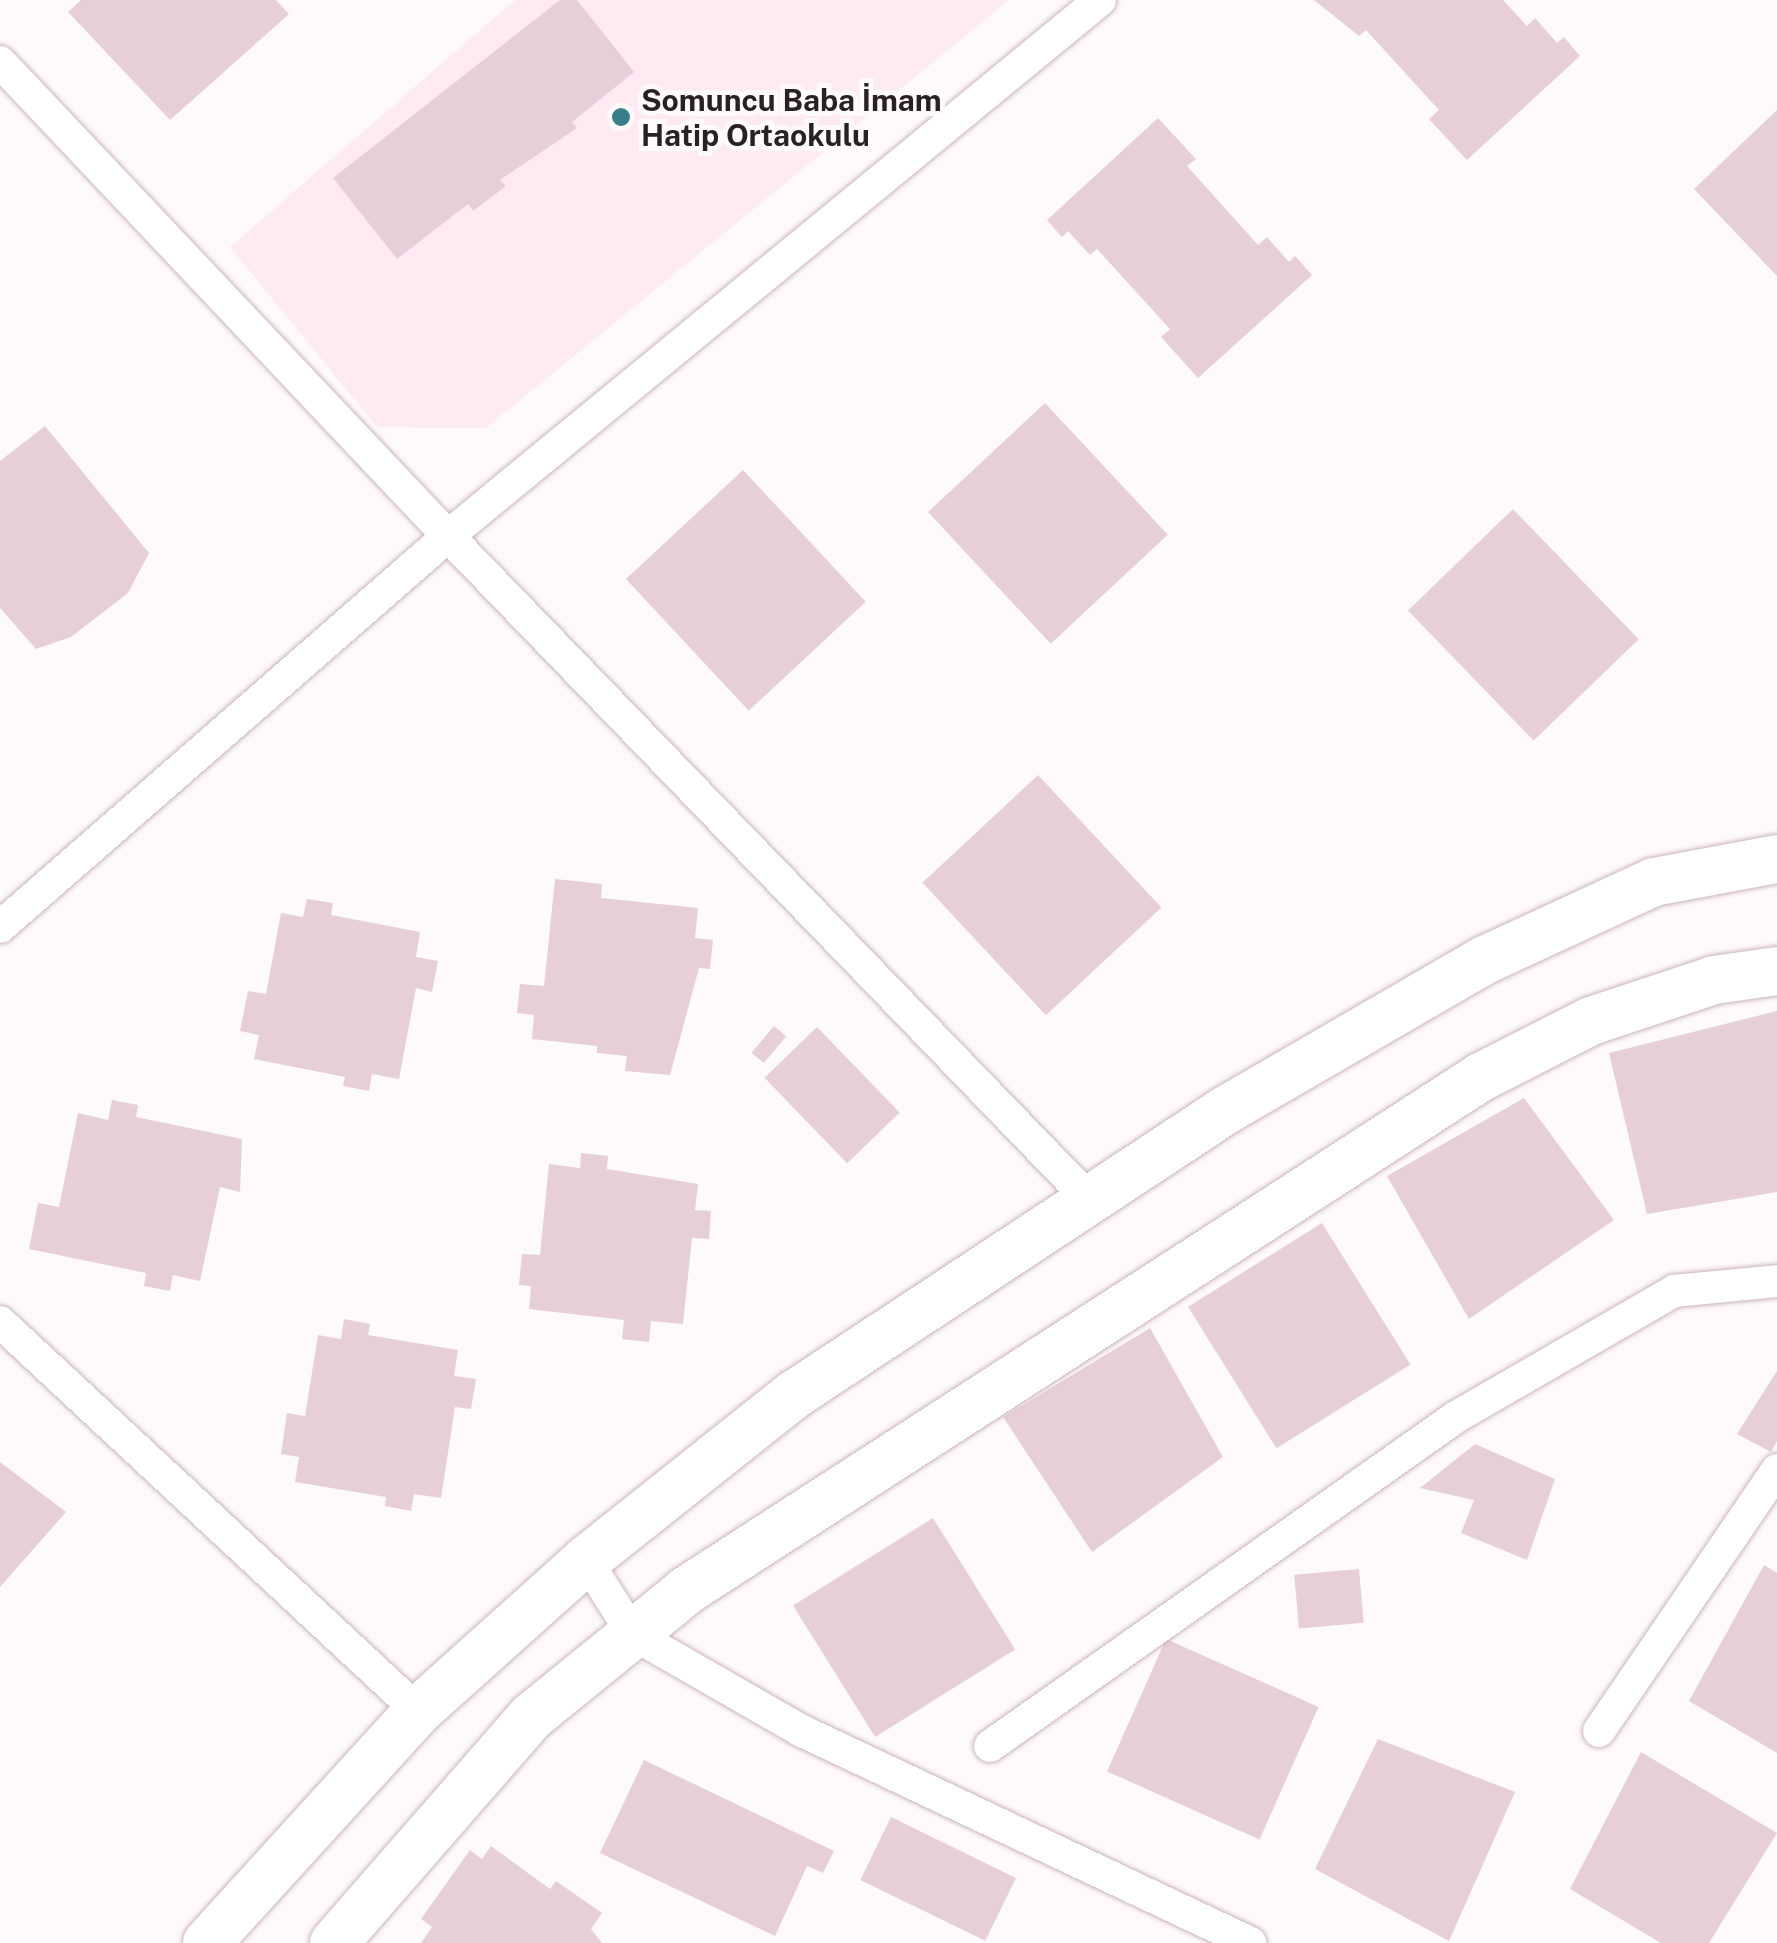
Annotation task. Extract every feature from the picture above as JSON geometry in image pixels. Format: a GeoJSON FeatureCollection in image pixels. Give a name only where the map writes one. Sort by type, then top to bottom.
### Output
{"type":"FeatureCollection","features":[{"type":"Feature","properties":{"kind":"main road"},"geometry":{"type":"LineString","coordinates":[[207,1943],[418,1710],[586,1560],[796,1394],[1088,1198],[1486,960],[1654,882],[1777,858]]}},
{"type":"Feature","properties":{"kind":"main road"},"geometry":{"type":"LineString","coordinates":[[334,1943],[531,1717],[687,1590],[1481,1077],[1591,1021],[1714,980],[1777,970]]}},
{"type":"Feature","properties":{"kind":"street"},"geometry":{"type":"LineString","coordinates":[[0,927],[448,536],[1100,0]]}},
{"type":"Feature","properties":{"kind":"street"},"geometry":{"type":"LineString","coordinates":[[0,62],[448,536],[1088,1198]]}},
{"type":"Feature","properties":{"kind":"street"},"geometry":{"type":"LineString","coordinates":[[990,1746],[1456,1417],[1674,1291],[1777,1281]]}},
{"type":"Feature","properties":{"kind":"street"},"geometry":{"type":"LineString","coordinates":[[0,1322],[418,1710]]}},
{"type":"Feature","properties":{"kind":"street"},"geometry":{"type":"LineString","coordinates":[[1599,1732],[1777,1470]]}},
{"type":"Feature","properties":{"kind":"street"},"geometry":{"type":"LineString","coordinates":[[586,1560],[633,1634],[802,1731],[1250,1943]]}},
{"type":"Feature","properties":{"kind":"shaded area","name":"Somuncu Baba İmam Hatip Ortaokulu"},"geometry":{"type":"Polygon","coordinates":[[[515,0],[1009,0],[486,428],[377,427],[230,247],[515,0]]]}},
{"type":"Feature","properties":{"kind":"building"},"geometry":{"type":"Polygon","coordinates":[[[81,0],[276,0],[289,14],[170,120],[68,12],[81,0]]]}},
{"type":"Feature","properties":{"kind":"building"},"geometry":{"type":"Polygon","coordinates":[[[560,0],[577,0],[634,72],[572,122],[577,128],[500,180],[506,186],[473,211],[468,204],[397,259],[333,178],[560,0]]]}},
{"type":"Feature","properties":{"kind":"building"},"geometry":{"type":"Polygon","coordinates":[[[1314,0],[1503,0],[1527,26],[1535,18],[1557,43],[1564,37],[1580,56],[1467,160],[1429,119],[1439,110],[1366,30],[1359,36],[1314,0]]]}},
{"type":"Feature","properties":{"kind":"building"},"geometry":{"type":"Polygon","coordinates":[[[1777,110],[1777,276],[1694,189],[1777,110]]]}},
{"type":"Feature","properties":{"kind":"building"},"geometry":{"type":"Polygon","coordinates":[[[1158,118],[1196,159],[1187,166],[1258,245],[1267,237],[1289,262],[1295,256],[1312,275],[1198,378],[1161,337],[1170,329],[1097,249],[1090,255],[1068,231],[1062,237],[1047,220],[1158,118]]]}},
{"type":"Feature","properties":{"kind":"building"},"geometry":{"type":"Polygon","coordinates":[[[1045,403],[1168,535],[1051,644],[928,512],[1045,403]]]}},
{"type":"Feature","properties":{"kind":"building"},"geometry":{"type":"Polygon","coordinates":[[[45,426],[149,553],[128,593],[71,637],[36,649],[0,608],[0,461],[45,426]]]}},
{"type":"Feature","properties":{"kind":"building"},"geometry":{"type":"Polygon","coordinates":[[[743,470],[866,602],[749,711],[626,579],[743,470]]]}},
{"type":"Feature","properties":{"kind":"building"},"geometry":{"type":"Polygon","coordinates":[[[1513,509],[1639,639],[1534,741],[1408,610],[1513,509]]]}},
{"type":"Feature","properties":{"kind":"building"},"geometry":{"type":"Polygon","coordinates":[[[1038,775],[1161,907],[1046,1015],[922,883],[1038,775]]]}},
{"type":"Feature","properties":{"kind":"building"},"geometry":{"type":"Polygon","coordinates":[[[555,879],[602,884],[601,898],[698,908],[695,938],[713,940],[710,969],[699,968],[670,1075],[625,1071],[627,1056],[597,1053],[597,1046],[532,1039],[534,1015],[517,1013],[520,984],[544,986],[555,879]]]}},
{"type":"Feature","properties":{"kind":"building"},"geometry":{"type":"Polygon","coordinates":[[[307,899],[333,903],[331,915],[420,932],[416,957],[438,961],[432,992],[416,988],[399,1079],[372,1074],[369,1091],[343,1086],[345,1077],[254,1059],[259,1035],[240,1031],[248,991],[266,994],[281,913],[303,917],[307,899]]]}},
{"type":"Feature","properties":{"kind":"building"},"geometry":{"type":"Polygon","coordinates":[[[1777,1011],[1777,1192],[1647,1214],[1609,1053],[1777,1011]]]}},
{"type":"Feature","properties":{"kind":"building"},"geometry":{"type":"Polygon","coordinates":[[[774,1026],[786,1036],[764,1063],[752,1053],[774,1026]]]}},
{"type":"Feature","properties":{"kind":"building"},"geometry":{"type":"Polygon","coordinates":[[[817,1027],[900,1113],[847,1163],[764,1078],[817,1027]]]}},
{"type":"Feature","properties":{"kind":"building"},"geometry":{"type":"Polygon","coordinates":[[[1524,1098],[1614,1220],[1469,1319],[1387,1176],[1524,1098]]]}},
{"type":"Feature","properties":{"kind":"building"},"geometry":{"type":"Polygon","coordinates":[[[112,1100],[138,1105],[136,1117],[242,1139],[240,1192],[220,1187],[200,1281],[173,1275],[170,1291],[144,1286],[146,1273],[29,1249],[38,1203],[59,1207],[78,1113],[108,1120],[112,1100]]]}},
{"type":"Feature","properties":{"kind":"building"},"geometry":{"type":"Polygon","coordinates":[[[581,1153],[608,1156],[607,1169],[698,1184],[695,1210],[711,1211],[709,1239],[692,1238],[683,1324],[651,1321],[649,1342],[622,1339],[624,1320],[529,1309],[531,1286],[519,1285],[522,1254],[540,1255],[549,1164],[580,1168],[581,1153]]]}},
{"type":"Feature","properties":{"kind":"building"},"geometry":{"type":"Polygon","coordinates":[[[1322,1223],[1410,1365],[1277,1448],[1188,1307],[1322,1223]]]}},
{"type":"Feature","properties":{"kind":"building"},"geometry":{"type":"Polygon","coordinates":[[[344,1319],[370,1324],[368,1335],[458,1350],[454,1376],[476,1379],[471,1409],[455,1407],[441,1498],[414,1494],[411,1511],[385,1506],[386,1497],[295,1482],[299,1457],[281,1454],[287,1413],[305,1416],[318,1335],[341,1339],[344,1319]]]}},
{"type":"Feature","properties":{"kind":"building"},"geometry":{"type":"Polygon","coordinates":[[[1150,1328],[1223,1457],[1092,1552],[1003,1417],[1150,1328]]]}},
{"type":"Feature","properties":{"kind":"building"},"geometry":{"type":"Polygon","coordinates":[[[1777,1371],[1777,1441],[1771,1452],[1737,1434],[1777,1371]]]}},
{"type":"Feature","properties":{"kind":"building"},"geometry":{"type":"Polygon","coordinates":[[[1475,1444],[1555,1479],[1527,1560],[1461,1533],[1474,1500],[1420,1488],[1475,1444]]]}},
{"type":"Feature","properties":{"kind":"building"},"geometry":{"type":"Polygon","coordinates":[[[0,1462],[66,1512],[0,1587],[0,1462]]]}},
{"type":"Feature","properties":{"kind":"building"},"geometry":{"type":"Polygon","coordinates":[[[933,1518],[1015,1649],[875,1737],[793,1605],[933,1518]]]}},
{"type":"Feature","properties":{"kind":"building"},"geometry":{"type":"Polygon","coordinates":[[[1764,1565],[1777,1573],[1777,1753],[1689,1701],[1764,1565]]]}},
{"type":"Feature","properties":{"kind":"building"},"geometry":{"type":"Polygon","coordinates":[[[1359,1569],[1364,1623],[1299,1628],[1294,1575],[1359,1569]]]}},
{"type":"Feature","properties":{"kind":"building"},"geometry":{"type":"Polygon","coordinates":[[[1166,1639],[1319,1707],[1260,1839],[1107,1771],[1166,1639]]]}},
{"type":"Feature","properties":{"kind":"building"},"geometry":{"type":"Polygon","coordinates":[[[1378,1739],[1515,1792],[1449,1941],[1315,1869],[1378,1739]]]}},
{"type":"Feature","properties":{"kind":"building"},"geometry":{"type":"Polygon","coordinates":[[[1641,1752],[1777,1833],[1709,1943],[1661,1943],[1570,1889],[1641,1752]]]}},
{"type":"Feature","properties":{"kind":"building"},"geometry":{"type":"Polygon","coordinates":[[[644,1760],[834,1851],[823,1873],[807,1866],[775,1936],[600,1853],[644,1760]]]}},
{"type":"Feature","properties":{"kind":"building"},"geometry":{"type":"Polygon","coordinates":[[[891,1817],[1016,1878],[985,1941],[860,1880],[891,1817]]]}},
{"type":"Feature","properties":{"kind":"building"},"geometry":{"type":"Polygon","coordinates":[[[491,1846],[550,1889],[556,1881],[602,1913],[591,1929],[602,1943],[421,1943],[432,1927],[421,1919],[470,1850],[482,1859],[491,1846]]]}},
{"type":"Feature","properties":{"kind":"place","name":"Somuncu Baba İmam Hatip Ortaokulu"},"geometry":{"type":"Point","coordinates":[621,117]}}]}
